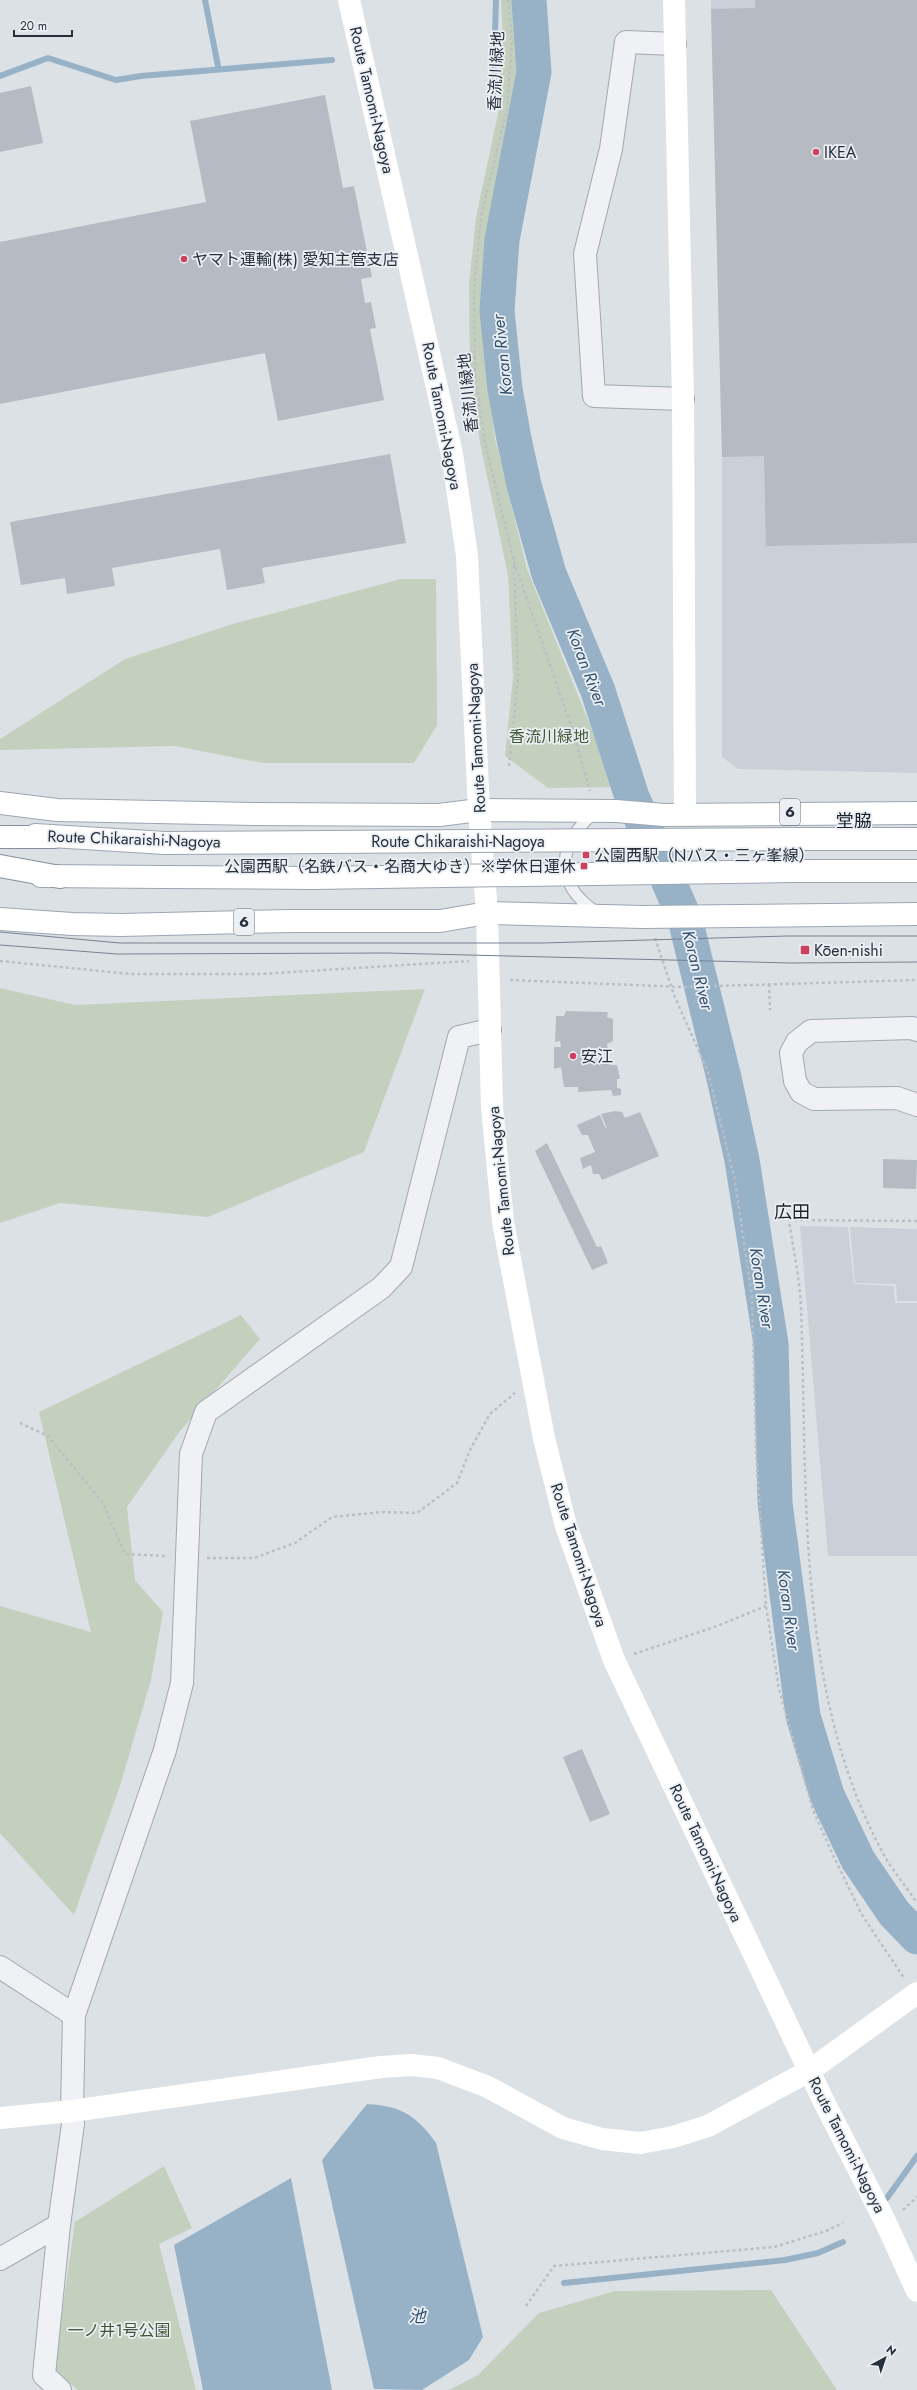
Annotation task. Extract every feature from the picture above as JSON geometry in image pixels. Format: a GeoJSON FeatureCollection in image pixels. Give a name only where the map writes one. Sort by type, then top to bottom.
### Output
{"type":"FeatureCollection","features":[{"type":"Feature","properties":{"kind":"main road","name":"Route Tamomi-Nagoya"},"geometry":{"type":"LineString","coordinates":[[349,0],[452,454],[467,556],[479,810],[487,913],[492,1108],[503,1222],[531,1380],[566,1526],[614,1660],[810,2071],[886,2223],[917,2291]]}},
{"type":"Feature","properties":{"kind":"main road"},"geometry":{"type":"LineString","coordinates":[[674,0],[683,399],[685,814]]}},
{"type":"Feature","properties":{"kind":"main road","name":"6"},"geometry":{"type":"LineString","coordinates":[[0,803],[57,810],[247,814],[440,815],[479,810],[601,805],[664,815],[917,813]]}},
{"type":"Feature","properties":{"kind":"main road","name":"Route Chikaraishi-Nagoya"},"geometry":{"type":"LineString","coordinates":[[0,832],[54,837],[165,843],[917,839]]}},
{"type":"Feature","properties":{"kind":"main road"},"geometry":{"type":"LineString","coordinates":[[0,838],[54,837]]}},
{"type":"Feature","properties":{"kind":"main road"},"geometry":{"type":"LineString","coordinates":[[0,866],[60,877]]}},
{"type":"Feature","properties":{"kind":"main road","name":"Route Chikaraishi-Nagoya"},"geometry":{"type":"LineString","coordinates":[[0,875],[60,877],[313,878],[791,871],[917,871]]}},
{"type":"Feature","properties":{"kind":"main road","name":"6"},"geometry":{"type":"LineString","coordinates":[[0,919],[72,924],[121,925],[291,921],[440,921],[487,913],[649,917],[713,915],[917,914]]}},
{"type":"Feature","properties":{"kind":"main road"},"geometry":{"type":"LineString","coordinates":[[0,2118],[72,2111],[257,2083],[381,2067],[412,2065],[438,2068],[467,2078],[488,2087],[563,2128],[602,2140],[640,2143],[673,2137],[708,2126],[810,2071],[912,1988]]}},
{"type":"Feature","properties":{"kind":"street"},"geometry":{"type":"LineString","coordinates":[[675,44],[626,42],[611,149],[585,254],[594,396],[683,399]]}},
{"type":"Feature","properties":{"kind":"street"},"geometry":{"type":"LineString","coordinates":[[910,1098],[814,1100],[802,1092],[796,1081],[791,1052],[797,1042],[811,1031],[912,1028],[917,1030]]}},
{"type":"Feature","properties":{"kind":"street"},"geometry":{"type":"LineString","coordinates":[[60,2390],[44,2375],[59,2225],[73,2124],[74,2015],[165,1750],[182,1683],[191,1454],[206,1412],[381,1288],[401,1267],[459,1036],[490,1030]]}},
{"type":"Feature","properties":{"kind":"street"},"geometry":{"type":"LineString","coordinates":[[0,1967],[74,2015]]}},
{"type":"Feature","properties":{"kind":"street"},"geometry":{"type":"LineString","coordinates":[[0,2258],[59,2225]]}},
{"type":"Feature","properties":{"kind":"lane"},"geometry":{"type":"LineString","coordinates":[[600,915],[577,897],[570,886],[564,867],[569,845],[580,825],[601,805]]}},
{"type":"Feature","properties":{"kind":"path","name":"香流川緑地"},"geometry":{"type":"LineString","coordinates":[[508,0],[512,40],[507,110],[481,216],[474,290],[475,373],[484,438],[514,562],[572,728],[601,805]]}},
{"type":"Feature","properties":{"kind":"path"},"geometry":{"type":"LineString","coordinates":[[509,766],[518,677],[514,562]]}},
{"type":"Feature","properties":{"kind":"path"},"geometry":{"type":"LineString","coordinates":[[649,917],[671,986],[708,1072],[735,1181],[752,1298],[756,1451],[766,1606],[779,1689],[813,1810],[862,1915],[912,1988]]}},
{"type":"Feature","properties":{"kind":"path"},"geometry":{"type":"LineString","coordinates":[[0,961],[131,974],[260,974],[460,960],[488,961]]}},
{"type":"Feature","properties":{"kind":"path"},"geometry":{"type":"LineString","coordinates":[[510,980],[683,987],[917,980]]}},
{"type":"Feature","properties":{"kind":"path"},"geometry":{"type":"LineString","coordinates":[[769,984],[770,1010]]}},
{"type":"Feature","properties":{"kind":"path"},"geometry":{"type":"LineString","coordinates":[[917,1221],[789,1220],[801,1306],[804,1477],[813,1593],[823,1671],[843,1752],[865,1813],[889,1863],[917,1903]]}},
{"type":"Feature","properties":{"kind":"path"},"geometry":{"type":"LineString","coordinates":[[20,1423],[48,1436],[103,1503],[125,1554],[254,1558],[295,1543],[332,1517],[382,1512],[417,1514],[457,1483],[470,1450],[490,1414],[531,1380]]}},
{"type":"Feature","properties":{"kind":"path"},"geometry":{"type":"LineString","coordinates":[[614,1660],[703,1631],[766,1606]]}},
{"type":"Feature","properties":{"kind":"path"},"geometry":{"type":"LineString","coordinates":[[526,2306],[554,2266],[774,2247],[826,2231],[843,2223]]}},
{"type":"Feature","properties":{"kind":"shaded area","name":"IKEA"},"geometry":{"type":"Polygon","coordinates":[[[711,0],[917,0],[917,773],[738,769],[722,757],[722,457],[711,0]]]}},
{"type":"Feature","properties":{"kind":"shaded area"},"geometry":{"type":"Polygon","coordinates":[[[800,1226],[848,1227],[854,1284],[894,1286],[895,1303],[917,1303],[917,1556],[828,1556],[800,1226]]]}},
{"type":"Feature","properties":{"kind":"shaded area"},"geometry":{"type":"Polygon","coordinates":[[[850,1227],[917,1229],[917,1301],[897,1301],[896,1284],[855,1283],[850,1227]]]}},
{"type":"Feature","properties":{"kind":"green space","name":"香流川緑地"},"geometry":{"type":"Polygon","coordinates":[[[501,0],[519,0],[521,38],[517,113],[494,223],[485,285],[488,372],[495,439],[527,569],[615,787],[548,788],[505,756],[513,677],[508,575],[480,443],[470,372],[469,284],[476,217],[499,109],[503,40],[501,0]]]}},
{"type":"Feature","properties":{"kind":"green space"},"geometry":{"type":"Polygon","coordinates":[[[401,579],[436,579],[437,725],[414,763],[263,763],[175,746],[0,750],[0,739],[125,659],[233,624],[401,579]]]}},
{"type":"Feature","properties":{"kind":"green space"},"geometry":{"type":"Polygon","coordinates":[[[0,988],[75,1005],[425,989],[364,1152],[208,1217],[60,1203],[0,1223],[0,988]]]}},
{"type":"Feature","properties":{"kind":"green space"},"geometry":{"type":"Polygon","coordinates":[[[241,1315],[260,1339],[180,1431],[127,1507],[135,1580],[163,1612],[151,1680],[120,1786],[74,1915],[0,1833],[0,1606],[91,1632],[39,1412],[241,1315]]]}},
{"type":"Feature","properties":{"kind":"green space","name":"一ノ井1号公園"},"geometry":{"type":"Polygon","coordinates":[[[164,2166],[192,2228],[159,2244],[196,2390],[78,2390],[54,2369],[75,2222],[164,2166]]]}},
{"type":"Feature","properties":{"kind":"green space"},"geometry":{"type":"Polygon","coordinates":[[[771,2290],[837,2390],[449,2390],[478,2375],[539,2313],[615,2291],[771,2290]]]}},
{"type":"Feature","properties":{"kind":"water","name":"池"},"geometry":{"type":"Polygon","coordinates":[[[367,2104],[389,2107],[407,2114],[422,2125],[436,2143],[483,2337],[469,2360],[422,2390],[374,2389],[322,2160],[367,2104]]]}},
{"type":"Feature","properties":{"kind":"water"},"geometry":{"type":"Polygon","coordinates":[[[291,2178],[332,2390],[203,2390],[174,2245],[291,2178]]]}},
{"type":"Feature","properties":{"kind":"building","name":"IKEA"},"geometry":{"type":"Polygon","coordinates":[[[755,0],[917,0],[917,543],[766,546],[764,456],[722,457],[711,9],[755,8],[755,0]]]}},
{"type":"Feature","properties":{"kind":"building"},"geometry":{"type":"Polygon","coordinates":[[[31,86],[43,143],[0,152],[0,93],[31,86]]]}},
{"type":"Feature","properties":{"kind":"building","name":"ヤマト運輸(株) 愛知主管支店"},"geometry":{"type":"Polygon","coordinates":[[[325,95],[343,188],[354,186],[372,277],[361,279],[365,303],[371,302],[376,328],[370,329],[384,400],[278,421],[265,353],[0,404],[0,242],[206,202],[190,121],[325,95]]]}},
{"type":"Feature","properties":{"kind":"building"},"geometry":{"type":"Polygon","coordinates":[[[390,454],[406,543],[262,568],[265,583],[227,590],[220,549],[112,568],[115,586],[67,594],[65,578],[21,585],[10,522],[390,454]]]}},
{"type":"Feature","properties":{"kind":"building","name":"安江"},"geometry":{"type":"Polygon","coordinates":[[[566,1011],[608,1012],[607,1017],[613,1019],[613,1041],[607,1044],[608,1052],[592,1053],[592,1060],[608,1059],[610,1065],[617,1065],[620,1079],[617,1079],[617,1088],[621,1089],[621,1095],[613,1096],[611,1090],[578,1092],[578,1087],[564,1087],[561,1067],[554,1069],[554,1047],[561,1047],[560,1041],[555,1042],[556,1016],[564,1016],[566,1011]]]}},
{"type":"Feature","properties":{"kind":"building"},"geometry":{"type":"Polygon","coordinates":[[[615,1111],[622,1112],[625,1118],[640,1112],[659,1156],[602,1180],[599,1174],[593,1174],[591,1165],[583,1169],[580,1158],[595,1152],[588,1135],[582,1135],[577,1125],[600,1115],[605,1127],[607,1128],[601,1114],[615,1111]]]}},
{"type":"Feature","properties":{"kind":"building"},"geometry":{"type":"Polygon","coordinates":[[[547,1143],[597,1247],[601,1246],[608,1263],[592,1270],[535,1151],[547,1143]]]}},
{"type":"Feature","properties":{"kind":"building"},"geometry":{"type":"Polygon","coordinates":[[[883,1159],[917,1160],[916,1189],[883,1188],[883,1159]]]}},
{"type":"Feature","properties":{"kind":"building"},"geometry":{"type":"Polygon","coordinates":[[[582,1749],[610,1814],[590,1822],[563,1757],[582,1749]]]}},
{"type":"Feature","properties":{"kind":"waterway"},"geometry":{"type":"LineString","coordinates":[[205,0],[218,66]]}},
{"type":"Feature","properties":{"kind":"waterway"},"geometry":{"type":"LineString","coordinates":[[493,95],[496,0]]}},
{"type":"Feature","properties":{"kind":"waterway","name":"Koran River"},"geometry":{"type":"LineString","coordinates":[[529,0],[534,72],[502,240],[497,311],[505,389],[514,439],[524,485],[549,574],[598,691],[632,797],[685,919],[724,1078],[742,1160],[771,1344],[775,1503],[803,1716],[827,1795],[858,1860],[894,1913],[917,1937]]}},
{"type":"Feature","properties":{"kind":"waterway"},"geometry":{"type":"LineString","coordinates":[[0,76],[48,58],[116,80],[141,76],[332,60]]}},
{"type":"Feature","properties":{"kind":"waterway"},"geometry":{"type":"LineString","coordinates":[[887,2198],[917,2156]]}},
{"type":"Feature","properties":{"kind":"waterway"},"geometry":{"type":"LineString","coordinates":[[564,2283],[785,2260],[818,2253],[843,2242]]}},
{"type":"Feature","properties":{"kind":"tram line"},"geometry":{"type":"LineString","coordinates":[[0,932],[120,943],[543,943],[787,936],[917,936]]}},
{"type":"Feature","properties":{"kind":"tram line"},"geometry":{"type":"LineString","coordinates":[[0,945],[117,954],[387,953],[791,963],[917,962]]}},
{"type":"Feature","properties":{"kind":"place","name":"IKEA"},"geometry":{"type":"Point","coordinates":[816,152]}},
{"type":"Feature","properties":{"kind":"place","name":"ヤマト運輸(株) 愛知主管支店"},"geometry":{"type":"Point","coordinates":[184,259]}},
{"type":"Feature","properties":{"kind":"place","name":"公園西駅（Nバス・三ヶ峯線）"},"geometry":{"type":"Point","coordinates":[586,855]}},
{"type":"Feature","properties":{"kind":"place","name":"公園西駅（名鉄バス・名商大ゆき）※学休日運休"},"geometry":{"type":"Point","coordinates":[584,866]}},
{"type":"Feature","properties":{"kind":"place","name":"Kōen-nishi"},"geometry":{"type":"Point","coordinates":[805,950]}},
{"type":"Feature","properties":{"kind":"place","name":"安江"},"geometry":{"type":"Point","coordinates":[573,1056]}},
{"type":"Feature","properties":{"kind":"district","name":"堂脇"},"geometry":{"type":"Point","coordinates":[854,821]}},
{"type":"Feature","properties":{"kind":"district","name":"広田"},"geometry":{"type":"Point","coordinates":[792,1212]}}]}
